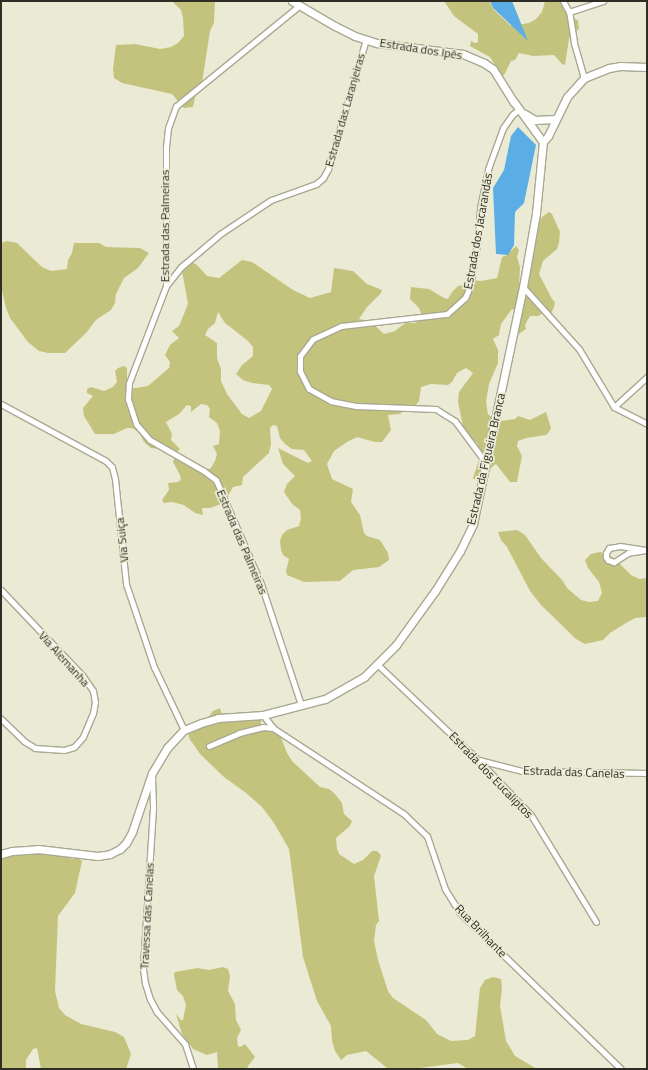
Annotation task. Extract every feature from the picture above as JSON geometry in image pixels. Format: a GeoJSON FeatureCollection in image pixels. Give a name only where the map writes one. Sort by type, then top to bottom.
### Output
{"type":"FeatureCollection","features":[{"type":"Feature","properties":{"kind":"main road","name":"Estrada dos Ipês"},"geometry":{"type":"LineString","coordinates":[[292,1],[335,26],[366,39],[399,47],[462,54],[484,63],[492,69],[543,142]]}},
{"type":"Feature","properties":{"kind":"main road","name":"Estrada da Figueira Branca"},"geometry":{"type":"LineString","coordinates":[[1,854],[12,851],[38,849],[98,856],[110,854],[120,849],[126,843],[132,832],[152,773],[167,748],[184,730],[218,718],[263,715],[311,704],[339,692],[364,677],[378,665],[396,645],[435,591],[464,545],[473,524],[523,288],[536,213],[543,142],[548,136],[555,119],[567,98],[584,78],[609,68],[620,66],[647,66]]}},
{"type":"Feature","properties":{"kind":"main road"},"geometry":{"type":"LineString","coordinates":[[520,110],[535,120],[555,119]]}},
{"type":"Feature","properties":{"kind":"street"},"geometry":{"type":"LineString","coordinates":[[563,1],[569,12],[574,42],[584,78]]}},
{"type":"Feature","properties":{"kind":"street"},"geometry":{"type":"LineString","coordinates":[[569,12],[603,1]]}},
{"type":"Feature","properties":{"kind":"street","name":"Estrada das Palmeiras"},"geometry":{"type":"LineString","coordinates":[[300,5],[176,106],[168,128],[166,148],[166,286],[129,383],[128,399],[132,414],[141,432],[150,440],[204,471],[216,480],[261,584],[302,705]]}},
{"type":"Feature","properties":{"kind":"street","name":"Estrada das Laranjeiras"},"geometry":{"type":"LineString","coordinates":[[166,286],[181,267],[220,234],[271,200],[316,184],[323,178],[328,169],[366,39]]}},
{"type":"Feature","properties":{"kind":"street","name":"Estrada dos Jacarandás"},"geometry":{"type":"LineString","coordinates":[[486,463],[455,421],[436,409],[356,406],[331,401],[309,389],[300,371],[300,356],[313,339],[341,326],[447,314],[465,298],[470,286],[478,238],[480,208],[488,168],[504,128],[512,115],[520,110]]}},
{"type":"Feature","properties":{"kind":"street"},"geometry":{"type":"LineString","coordinates":[[523,288],[579,349],[614,407],[647,424]]}},
{"type":"Feature","properties":{"kind":"street"},"geometry":{"type":"LineString","coordinates":[[614,407],[647,376]]}},
{"type":"Feature","properties":{"kind":"street","name":"Via Suiça"},"geometry":{"type":"LineString","coordinates":[[1,404],[106,461],[112,467],[116,479],[126,584],[154,667],[184,730]]}},
{"type":"Feature","properties":{"kind":"street"},"geometry":{"type":"LineString","coordinates":[[620,546],[646,550],[628,553],[614,562],[608,560],[606,556],[606,553],[610,548],[620,546]]}},
{"type":"Feature","properties":{"kind":"street","name":"Via Alemanha"},"geometry":{"type":"LineString","coordinates":[[1,590],[82,675],[93,691],[95,702],[93,713],[83,737],[74,747],[64,750],[35,748],[24,741],[1,719]]}},
{"type":"Feature","properties":{"kind":"street","name":"Estrada dos Eucaliptos"},"geometry":{"type":"LineString","coordinates":[[378,665],[478,760],[531,815],[596,922]]}},
{"type":"Feature","properties":{"kind":"street","name":"Rua Brilhante"},"geometry":{"type":"LineString","coordinates":[[263,715],[273,728],[404,814],[427,836],[445,889],[460,913],[621,1069]]}},
{"type":"Feature","properties":{"kind":"street"},"geometry":{"type":"LineString","coordinates":[[209,746],[238,733],[263,727],[273,728]]}},
{"type":"Feature","properties":{"kind":"street","name":"Estrada das Canelas"},"geometry":{"type":"LineString","coordinates":[[478,760],[522,771],[647,773]]}},
{"type":"Feature","properties":{"kind":"street","name":"Travessa das Canelas"},"geometry":{"type":"LineString","coordinates":[[152,773],[153,808],[144,969],[145,983],[156,1012],[185,1044],[193,1069]]}},
{"type":"Feature","properties":{"kind":"shaded area"},"geometry":{"type":"Polygon","coordinates":[[[172,1],[215,1],[214,23],[210,31],[202,83],[197,89],[193,107],[184,108],[172,94],[122,83],[114,78],[113,69],[116,45],[135,44],[160,49],[171,47],[178,43],[184,36],[181,10],[172,1]]]}},
{"type":"Feature","properties":{"kind":"shaded area"},"geometry":{"type":"Polygon","coordinates":[[[444,1],[489,1],[494,10],[511,26],[529,23],[536,19],[542,12],[545,1],[568,1],[567,6],[571,18],[578,20],[579,29],[572,33],[569,39],[565,65],[562,64],[554,55],[533,56],[519,53],[515,60],[511,61],[504,75],[502,76],[490,57],[470,46],[471,41],[475,43],[478,42],[478,34],[454,16],[444,1]]]}},
{"type":"Feature","properties":{"kind":"shaded area"},"geometry":{"type":"Polygon","coordinates":[[[549,212],[552,214],[560,232],[557,249],[543,261],[539,274],[555,302],[554,307],[551,314],[547,311],[538,316],[530,316],[525,325],[526,329],[513,338],[514,310],[512,309],[501,324],[499,335],[493,339],[498,350],[498,363],[489,384],[486,402],[488,414],[492,418],[493,417],[500,421],[515,419],[518,416],[530,420],[546,412],[551,428],[546,435],[526,438],[518,441],[517,446],[522,456],[517,482],[510,482],[496,464],[492,467],[482,483],[479,483],[473,478],[479,460],[479,449],[477,443],[470,437],[463,426],[458,402],[459,392],[473,373],[466,368],[457,373],[452,382],[448,385],[431,384],[421,387],[419,401],[413,409],[406,409],[400,414],[388,415],[391,430],[382,442],[375,442],[357,437],[334,451],[327,464],[332,479],[353,489],[351,502],[360,515],[364,533],[367,536],[380,540],[388,553],[389,560],[379,567],[353,570],[340,581],[304,582],[287,575],[286,571],[289,559],[283,555],[280,541],[282,535],[287,530],[299,526],[301,518],[300,510],[292,504],[284,492],[287,484],[295,476],[283,464],[278,448],[308,463],[312,461],[304,450],[292,449],[285,444],[280,438],[277,426],[273,425],[270,428],[271,444],[269,453],[243,477],[242,485],[233,487],[224,503],[210,508],[202,508],[203,515],[195,513],[184,505],[172,502],[164,503],[162,500],[169,490],[168,483],[178,482],[181,480],[173,462],[174,459],[178,458],[206,470],[211,468],[215,461],[217,454],[213,446],[219,444],[220,431],[217,423],[209,417],[210,409],[207,405],[201,404],[191,412],[191,406],[187,405],[179,414],[166,422],[172,434],[171,440],[180,449],[178,451],[151,448],[144,442],[139,432],[132,428],[127,428],[114,434],[95,434],[84,416],[83,408],[93,396],[87,393],[87,389],[91,387],[104,391],[113,387],[117,382],[115,371],[118,368],[124,366],[127,368],[127,386],[129,389],[148,386],[169,368],[170,362],[165,355],[170,345],[179,338],[172,331],[179,326],[188,304],[182,271],[187,262],[192,262],[197,265],[207,276],[219,278],[242,260],[252,262],[293,290],[310,298],[331,292],[334,268],[353,271],[367,284],[382,290],[359,319],[370,321],[384,334],[395,331],[405,323],[415,323],[423,319],[419,308],[410,299],[411,287],[429,289],[448,299],[458,286],[468,284],[471,280],[481,281],[497,278],[502,257],[507,255],[516,246],[519,250],[517,257],[520,267],[519,289],[534,231],[542,217],[549,212]],[[218,312],[215,323],[208,329],[205,335],[217,343],[217,358],[221,369],[221,381],[227,394],[242,414],[249,418],[261,411],[272,389],[269,385],[252,383],[243,380],[236,374],[242,365],[253,356],[253,347],[248,341],[225,323],[218,312]]]}},
{"type":"Feature","properties":{"kind":"shaded area"},"geometry":{"type":"Polygon","coordinates":[[[7,241],[17,243],[42,267],[51,271],[67,269],[68,260],[72,253],[74,243],[99,243],[106,247],[140,248],[149,253],[138,268],[124,278],[116,294],[115,303],[111,310],[96,320],[86,333],[65,353],[48,353],[39,351],[28,342],[10,318],[6,308],[1,286],[1,243],[7,241]]]}},
{"type":"Feature","properties":{"kind":"shaded area"},"geometry":{"type":"Polygon","coordinates":[[[517,530],[525,535],[541,558],[563,581],[567,588],[581,600],[589,602],[598,601],[602,593],[599,582],[588,568],[585,560],[591,554],[600,552],[608,554],[631,575],[639,579],[647,578],[647,617],[635,618],[610,633],[603,640],[585,644],[576,639],[541,605],[530,591],[498,532],[517,530]]]}},
{"type":"Feature","properties":{"kind":"shaded area"},"geometry":{"type":"Polygon","coordinates":[[[220,708],[222,715],[261,718],[261,726],[273,730],[280,735],[292,761],[320,787],[329,789],[335,794],[342,803],[344,814],[352,821],[350,826],[336,838],[339,854],[354,864],[363,860],[372,851],[377,851],[380,854],[381,856],[374,876],[379,921],[376,925],[374,941],[378,960],[388,991],[393,998],[426,1020],[437,1034],[451,1041],[468,1040],[475,1036],[480,988],[485,980],[493,977],[501,979],[502,988],[500,1006],[506,1041],[515,1056],[537,1069],[468,1069],[458,1063],[412,1069],[392,1069],[387,1068],[366,1051],[347,1055],[341,1060],[335,1051],[332,1041],[331,1026],[317,1001],[303,957],[289,849],[274,823],[262,807],[224,777],[200,754],[189,738],[188,731],[207,719],[213,711],[220,708]]]}},
{"type":"Feature","properties":{"kind":"shaded area"},"geometry":{"type":"Polygon","coordinates":[[[48,851],[73,859],[78,858],[82,861],[75,893],[58,916],[55,991],[59,1008],[65,1015],[81,1024],[115,1032],[124,1037],[131,1054],[126,1069],[41,1069],[37,1048],[33,1049],[26,1060],[26,1069],[1,1069],[1,854],[48,851]]]}},
{"type":"Feature","properties":{"kind":"shaded area"},"geometry":{"type":"Polygon","coordinates":[[[223,967],[228,969],[230,976],[228,991],[235,1004],[236,1020],[241,1030],[237,1038],[238,1046],[240,1047],[245,1044],[255,1057],[247,1069],[218,1069],[217,1052],[207,1055],[193,1049],[182,1034],[176,1014],[181,1020],[183,1020],[186,1005],[183,996],[177,990],[174,975],[175,972],[198,968],[209,970],[223,967]]]}},
{"type":"Feature","properties":{"kind":"water"},"geometry":{"type":"Polygon","coordinates":[[[490,1],[512,1],[528,41],[493,8],[490,1]]]}},
{"type":"Feature","properties":{"kind":"water"},"geometry":{"type":"Polygon","coordinates":[[[518,127],[536,145],[524,203],[515,212],[514,245],[508,255],[496,254],[493,188],[504,170],[511,136],[518,127]]]}}]}
